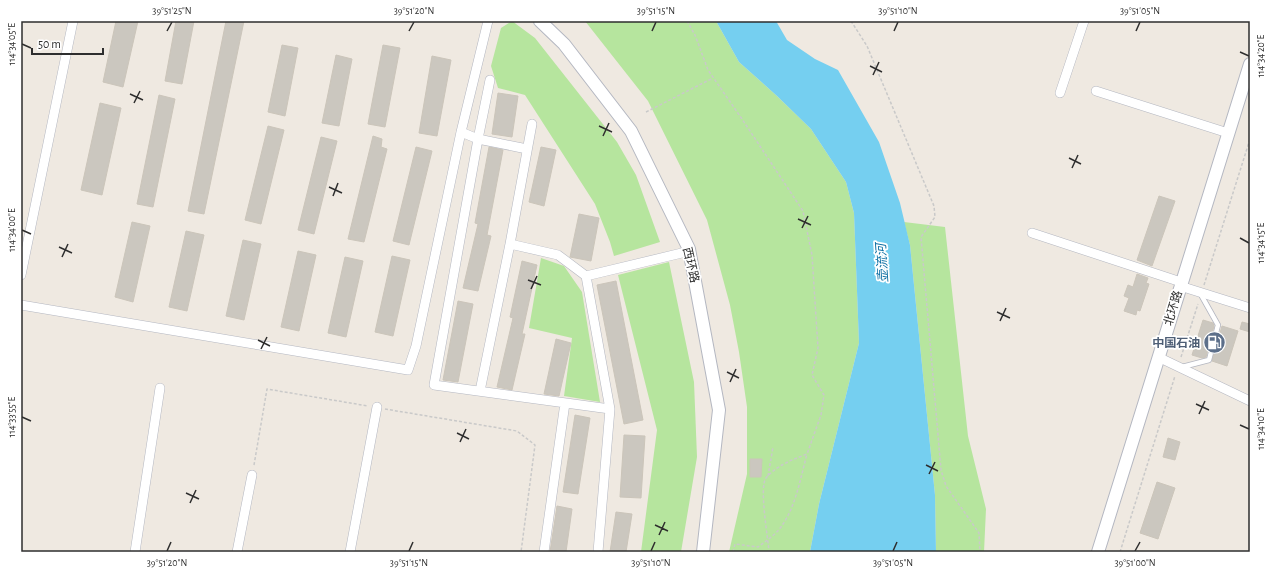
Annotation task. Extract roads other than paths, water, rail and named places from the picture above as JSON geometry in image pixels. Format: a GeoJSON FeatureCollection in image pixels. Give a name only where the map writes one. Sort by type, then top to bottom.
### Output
{"type":"FeatureCollection","features":[{"type":"Feature","properties":{"kind":"main road","name":"西环路"},"geometry":{"type":"LineString","coordinates":[[540,21],[564,44],[631,130],[690,251],[719,410],[703,552]]}},
{"type":"Feature","properties":{"kind":"main road","name":"北环路"},"geometry":{"type":"LineString","coordinates":[[1098,552],[1250,64]]}},
{"type":"Feature","properties":{"kind":"street"},"geometry":{"type":"LineString","coordinates":[[21,275],[73,21]]}},
{"type":"Feature","properties":{"kind":"street"},"geometry":{"type":"LineString","coordinates":[[21,305],[408,370],[416,346],[461,132],[488,21]]}},
{"type":"Feature","properties":{"kind":"street"},"geometry":{"type":"LineString","coordinates":[[1060,93],[1084,21]]}},
{"type":"Feature","properties":{"kind":"street"},"geometry":{"type":"LineString","coordinates":[[490,80],[434,385],[610,409]]}},
{"type":"Feature","properties":{"kind":"street"},"geometry":{"type":"LineString","coordinates":[[1096,91],[1228,133]]}},
{"type":"Feature","properties":{"kind":"street"},"geometry":{"type":"LineString","coordinates":[[480,391],[510,244],[532,124]]}},
{"type":"Feature","properties":{"kind":"street"},"geometry":{"type":"LineString","coordinates":[[461,132],[478,139],[527,150]]}},
{"type":"Feature","properties":{"kind":"street"},"geometry":{"type":"LineString","coordinates":[[1032,232],[1181,284],[1201,293],[1250,308]]}},
{"type":"Feature","properties":{"kind":"street"},"geometry":{"type":"LineString","coordinates":[[510,244],[558,255],[586,276],[610,409],[598,552]]}},
{"type":"Feature","properties":{"kind":"street"},"geometry":{"type":"LineString","coordinates":[[586,276],[690,251]]}},
{"type":"Feature","properties":{"kind":"street"},"geometry":{"type":"LineString","coordinates":[[1158,357],[1250,400]]}},
{"type":"Feature","properties":{"kind":"street"},"geometry":{"type":"LineString","coordinates":[[135,552],[160,388]]}},
{"type":"Feature","properties":{"kind":"street"},"geometry":{"type":"LineString","coordinates":[[544,552],[565,403]]}},
{"type":"Feature","properties":{"kind":"street"},"geometry":{"type":"LineString","coordinates":[[350,552],[377,407]]}},
{"type":"Feature","properties":{"kind":"street"},"geometry":{"type":"LineString","coordinates":[[237,552],[252,475]]}},
{"type":"Feature","properties":{"kind":"lane"},"geometry":{"type":"LineString","coordinates":[[1180,367],[1209,360],[1218,325],[1201,293]]}},
{"type":"Feature","properties":{"kind":"water","name":"壶流河"},"geometry":{"type":"Polygon","coordinates":[[[716,21],[776,21],[787,40],[815,59],[838,70],[879,142],[900,203],[910,245],[935,495],[936,552],[810,552],[819,504],[859,343],[854,213],[846,182],[811,129],[739,62],[716,21]]]}},
{"type":"Feature","properties":{"kind":"place","name":"中国石油"},"geometry":{"type":"Point","coordinates":[1215,343]}}]}
